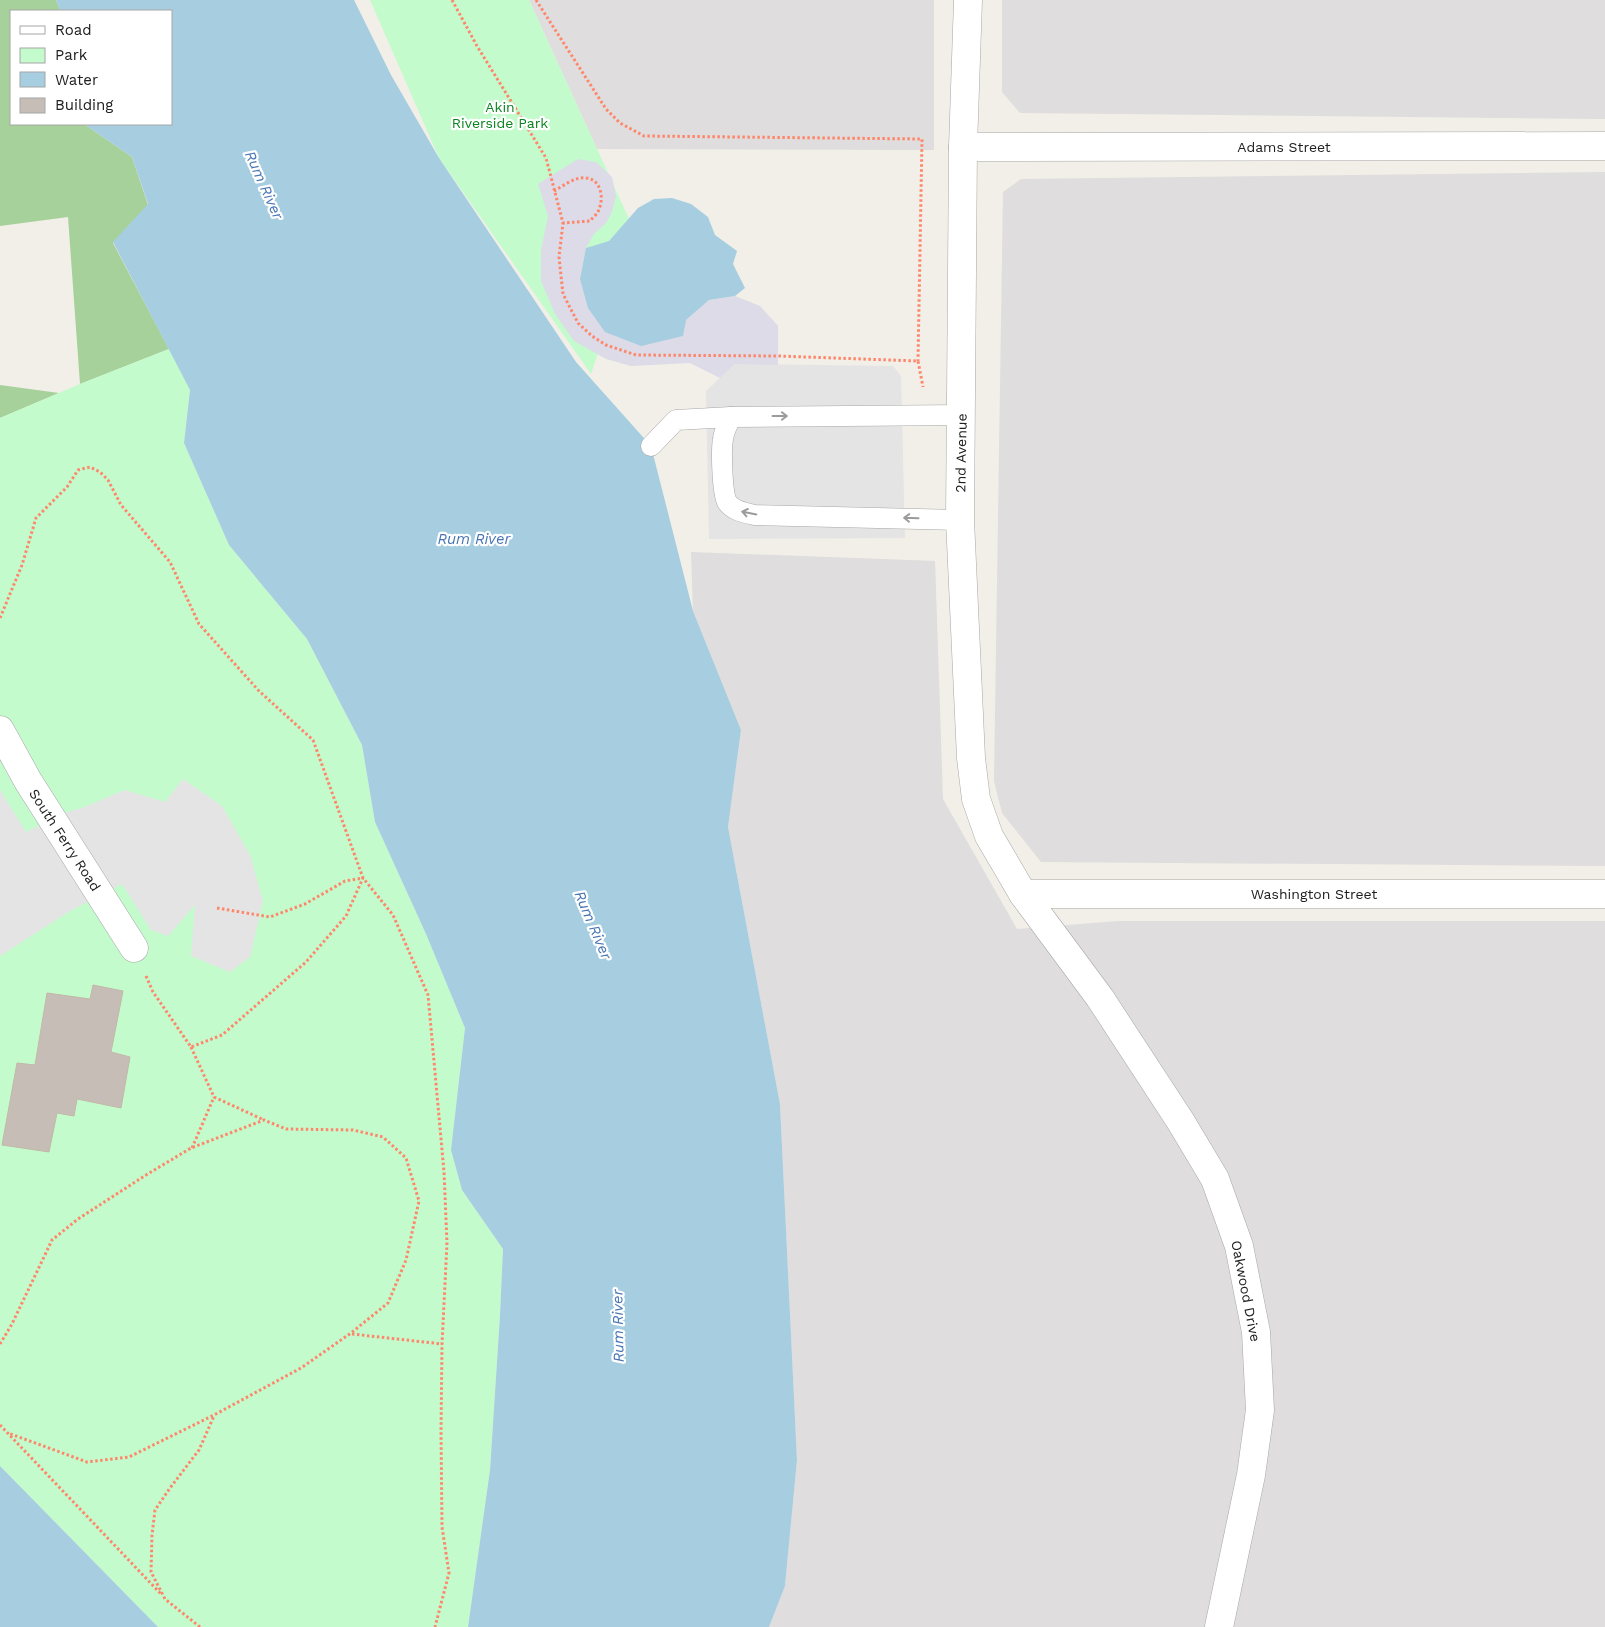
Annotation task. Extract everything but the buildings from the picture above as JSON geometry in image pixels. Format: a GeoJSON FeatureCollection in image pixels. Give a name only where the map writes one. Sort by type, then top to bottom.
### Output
{"type":"FeatureCollection","features":[{"type":"Feature","properties":{"kind":"street","name":"2nd Avenue"},"geometry":{"type":"LineString","coordinates":[[968,0],[963,147],[960,520],[971,758],[976,799],[989,836],[1023,894]]}},
{"type":"Feature","properties":{"kind":"street","name":"Adams Street"},"geometry":{"type":"LineString","coordinates":[[963,147],[1605,146]]}},
{"type":"Feature","properties":{"kind":"street","name":"South Ferry Road"},"geometry":{"type":"LineString","coordinates":[[0,730],[28,782],[134,948]]}},
{"type":"Feature","properties":{"kind":"street","name":"Washington Street"},"geometry":{"type":"LineString","coordinates":[[1023,894],[1605,894]]}},
{"type":"Feature","properties":{"kind":"street","name":"Oakwood Drive"},"geometry":{"type":"LineString","coordinates":[[1023,894],[1100,998],[1181,1122],[1215,1179],[1239,1246],[1256,1332],[1260,1410],[1251,1475],[1219,1627]]}},
{"type":"Feature","properties":{"kind":"lane"},"geometry":{"type":"LineString","coordinates":[[651,446],[676,420],[961,405]]}},
{"type":"Feature","properties":{"kind":"lane"},"geometry":{"type":"LineString","coordinates":[[731,417],[722,440],[723,484],[728,502],[735,509],[755,515],[960,520]]}},
{"type":"Feature","properties":{"kind":"path"},"geometry":{"type":"LineString","coordinates":[[452,0],[477,46],[546,158],[563,223],[559,257],[563,294],[578,323],[592,336],[606,345],[636,355],[778,356],[918,360]]}},
{"type":"Feature","properties":{"kind":"path"},"geometry":{"type":"LineString","coordinates":[[536,0],[606,109],[620,123],[644,136],[922,138],[918,360],[923,388],[961,405]]}},
{"type":"Feature","properties":{"kind":"path"},"geometry":{"type":"LineString","coordinates":[[554,191],[574,180],[586,178],[596,182],[600,190],[602,199],[599,211],[590,221],[563,223]]}},
{"type":"Feature","properties":{"kind":"path"},"geometry":{"type":"LineString","coordinates":[[0,618],[22,565],[36,518],[67,487],[78,470],[90,467],[100,472],[108,480],[121,505],[170,562],[199,624],[259,690],[312,740],[364,878],[393,916],[428,995],[444,1172],[447,1243],[442,1344],[442,1527],[450,1573],[435,1627]]}},
{"type":"Feature","properties":{"kind":"path"},"geometry":{"type":"LineString","coordinates":[[217,908],[270,917],[305,904],[345,881],[364,878]]}},
{"type":"Feature","properties":{"kind":"path"},"geometry":{"type":"LineString","coordinates":[[191,1047],[222,1035],[306,962],[346,916],[364,878]]}},
{"type":"Feature","properties":{"kind":"path"},"geometry":{"type":"LineString","coordinates":[[8,1433],[87,1462],[129,1457],[214,1415],[301,1368],[351,1334],[388,1303],[406,1260],[419,1201],[406,1158],[384,1138],[353,1130],[286,1129],[214,1097],[191,1047],[153,992],[134,948]]}},
{"type":"Feature","properties":{"kind":"path"},"geometry":{"type":"LineString","coordinates":[[192,1148],[214,1097]]}},
{"type":"Feature","properties":{"kind":"path"},"geometry":{"type":"LineString","coordinates":[[0,1344],[12,1324],[52,1240],[78,1219],[192,1148],[264,1120]]}},
{"type":"Feature","properties":{"kind":"path"},"geometry":{"type":"LineString","coordinates":[[351,1334],[442,1344]]}},
{"type":"Feature","properties":{"kind":"path"},"geometry":{"type":"LineString","coordinates":[[165,1599],[151,1572],[155,1510],[199,1450],[214,1415]]}},
{"type":"Feature","properties":{"kind":"path"},"geometry":{"type":"LineString","coordinates":[[0,1425],[165,1599],[200,1627]]}},
{"type":"Feature","properties":{"kind":"shaded area"},"geometry":{"type":"Polygon","coordinates":[[[529,0],[934,0],[934,150],[597,149],[529,0]]]}},
{"type":"Feature","properties":{"kind":"shaded area"},"geometry":{"type":"Polygon","coordinates":[[[1002,0],[1605,0],[1605,119],[1020,113],[1002,92],[1002,0]]]}},
{"type":"Feature","properties":{"kind":"shaded area"},"geometry":{"type":"Polygon","coordinates":[[[578,159],[596,162],[612,177],[616,196],[612,212],[606,223],[594,234],[586,248],[580,279],[686,320],[709,300],[735,296],[760,306],[778,326],[778,365],[735,364],[720,378],[690,363],[631,366],[606,359],[574,341],[555,314],[541,281],[541,250],[548,216],[538,184],[578,159]]]}},
{"type":"Feature","properties":{"kind":"shaded area"},"geometry":{"type":"Polygon","coordinates":[[[1605,172],[1605,866],[1041,862],[1002,813],[994,781],[1003,192],[1021,179],[1605,172]]]}},
{"type":"Feature","properties":{"kind":"shaded area"},"geometry":{"type":"Polygon","coordinates":[[[735,364],[893,366],[901,376],[905,538],[709,539],[706,391],[735,364]]]}},
{"type":"Feature","properties":{"kind":"shaded area"},"geometry":{"type":"Polygon","coordinates":[[[691,552],[935,561],[943,799],[1017,929],[1118,921],[1605,921],[1605,1627],[769,1627],[785,1586],[797,1460],[780,1104],[728,827],[741,730],[693,611],[691,552]]]}},
{"type":"Feature","properties":{"kind":"shaded area"},"geometry":{"type":"Polygon","coordinates":[[[183,779],[222,806],[250,855],[263,901],[250,957],[230,972],[191,956],[195,905],[168,936],[151,930],[122,884],[70,911],[0,956],[0,790],[26,832],[64,813],[82,808],[125,790],[165,802],[183,779]]]}},
{"type":"Feature","properties":{"kind":"green space"},"geometry":{"type":"Polygon","coordinates":[[[0,0],[56,0],[60,10],[10,10],[10,125],[85,125],[132,157],[148,205],[113,243],[169,349],[80,384],[68,217],[0,226],[0,0]]]}},
{"type":"Feature","properties":{"kind":"green space","name":"Akin Riverside Park"},"geometry":{"type":"Polygon","coordinates":[[[370,0],[529,0],[629,219],[609,241],[605,332],[591,374],[439,158],[370,0]]]}},
{"type":"Feature","properties":{"kind":"green space"},"geometry":{"type":"Polygon","coordinates":[[[169,349],[190,390],[184,443],[229,545],[307,639],[362,745],[375,822],[426,934],[465,1028],[451,1150],[462,1190],[503,1249],[490,1470],[468,1627],[158,1627],[0,1466],[0,418],[169,349]]]}},
{"type":"Feature","properties":{"kind":"green space"},"geometry":{"type":"Polygon","coordinates":[[[0,385],[59,393],[0,418],[0,385]]]}},
{"type":"Feature","properties":{"kind":"water","name":"Rum River"},"geometry":{"type":"Polygon","coordinates":[[[56,0],[354,0],[391,75],[439,158],[576,362],[651,446],[693,611],[741,730],[728,827],[780,1104],[797,1460],[785,1586],[769,1627],[468,1627],[490,1470],[503,1249],[462,1190],[451,1150],[465,1028],[426,934],[375,822],[362,745],[307,639],[229,545],[184,443],[190,390],[113,242],[148,204],[132,157],[85,125],[172,125],[172,10],[60,10],[56,0]]]}},
{"type":"Feature","properties":{"kind":"water"},"geometry":{"type":"Polygon","coordinates":[[[672,198],[691,204],[708,217],[715,235],[737,251],[733,264],[745,288],[735,296],[709,300],[686,320],[683,336],[641,346],[605,332],[588,308],[580,279],[586,248],[609,241],[638,208],[654,199],[672,198]]]}},
{"type":"Feature","properties":{"kind":"water"},"geometry":{"type":"Polygon","coordinates":[[[0,1466],[158,1627],[0,1627],[0,1466]]]}}]}
